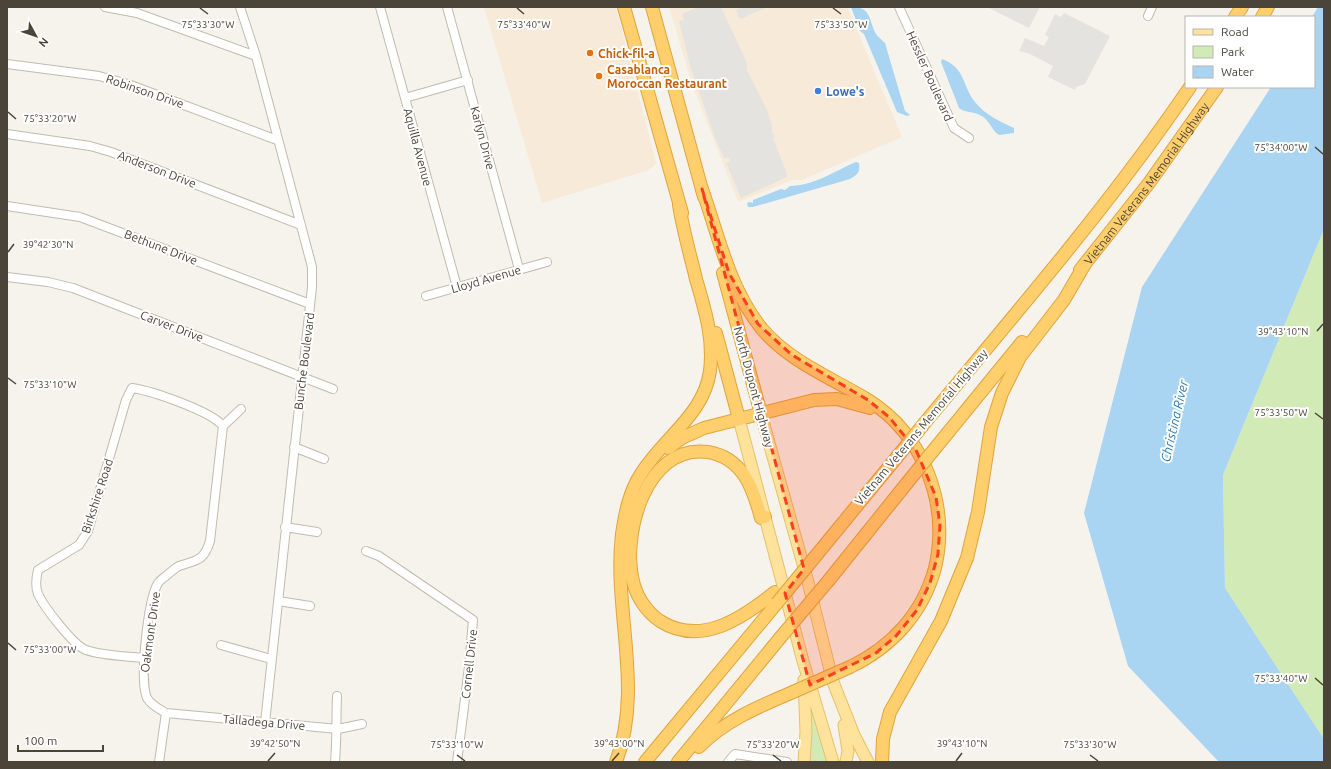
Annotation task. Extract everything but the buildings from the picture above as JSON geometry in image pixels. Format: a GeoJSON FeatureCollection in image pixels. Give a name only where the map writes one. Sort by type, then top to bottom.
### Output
{"type":"FeatureCollection","features":[{"type":"Feature","properties":{"kind":"highway","name":"North Dupont Highway"},"geometry":{"type":"LineString","coordinates":[[624,7],[679,206],[689,234],[739,419]]}},
{"type":"Feature","properties":{"kind":"highway","name":"North Dupont Highway"},"geometry":{"type":"LineString","coordinates":[[652,7],[702,189],[761,414]]}},
{"type":"Feature","properties":{"kind":"highway"},"geometry":{"type":"LineString","coordinates":[[1236,16],[1242,7]]}},
{"type":"Feature","properties":{"kind":"highway"},"geometry":{"type":"LineString","coordinates":[[1263,16],[1268,7]]}},
{"type":"Feature","properties":{"kind":"highway","name":"Vietnam Veterans Memorial Highway"},"geometry":{"type":"LineString","coordinates":[[776,598],[814,558],[1088,225],[1189,88]]}},
{"type":"Feature","properties":{"kind":"highway","name":"Vietnam Veterans Memorial Highway"},"geometry":{"type":"LineString","coordinates":[[678,762],[829,580],[1085,264],[1149,183],[1216,88]]}},
{"type":"Feature","properties":{"kind":"highway"},"geometry":{"type":"LineString","coordinates":[[686,762],[703,743],[723,728],[757,709],[850,667],[882,649],[904,628],[924,597],[936,562],[940,525],[934,490],[920,456],[898,426],[873,403],[792,355],[763,329],[748,308],[729,273],[702,189]]}},
{"type":"Feature","properties":{"kind":"highway"},"geometry":{"type":"LineString","coordinates":[[616,762],[624,735],[628,710],[628,683],[621,563],[623,528],[629,502],[635,485],[643,471],[696,409],[705,392],[710,371],[712,350],[710,329],[684,236],[679,206]]}},
{"type":"Feature","properties":{"kind":"highway"},"geometry":{"type":"LineString","coordinates":[[882,762],[883,739],[890,712],[944,615],[967,558],[978,512],[991,427],[1005,386],[1020,357],[1064,300],[1085,264]]}},
{"type":"Feature","properties":{"kind":"highway"},"geometry":{"type":"LineString","coordinates":[[629,502],[646,473],[659,457],[672,445],[699,430],[814,400],[837,399],[869,407],[898,426]]}},
{"type":"Feature","properties":{"kind":"highway"},"geometry":{"type":"LineString","coordinates":[[765,516],[762,518],[750,482],[741,469],[733,462],[720,455],[706,452],[691,452],[677,457],[658,470],[649,483],[642,498],[632,539],[632,576],[639,597],[654,616],[670,626],[688,631],[709,630],[726,624],[776,598]]}},
{"type":"Feature","properties":{"kind":"highway"},"geometry":{"type":"LineString","coordinates":[[645,762],[776,598]]}},
{"type":"Feature","properties":{"kind":"main road","name":"North Dupont Highway"},"geometry":{"type":"LineString","coordinates":[[761,414],[808,582],[833,682],[854,735],[868,762]]}},
{"type":"Feature","properties":{"kind":"main road","name":"North Dupont Highway"},"geometry":{"type":"LineString","coordinates":[[739,419],[803,661],[833,762]]}},
{"type":"Feature","properties":{"kind":"main road"},"geometry":{"type":"LineString","coordinates":[[803,661],[806,732],[804,762]]}},
{"type":"Feature","properties":{"kind":"main road"},"geometry":{"type":"LineString","coordinates":[[833,682],[847,736],[848,751],[846,762]]}},
{"type":"Feature","properties":{"kind":"street"},"geometry":{"type":"LineString","coordinates":[[105,7],[137,13],[256,56]]}},
{"type":"Feature","properties":{"kind":"street","name":"Bunche Boulevard"},"geometry":{"type":"LineString","coordinates":[[240,7],[256,56],[277,140],[312,267],[312,287],[265,723]]}},
{"type":"Feature","properties":{"kind":"street","name":"Aquilla Avenue"},"geometry":{"type":"LineString","coordinates":[[380,7],[457,287]]}},
{"type":"Feature","properties":{"kind":"street","name":"Karlyn Drive"},"geometry":{"type":"LineString","coordinates":[[447,7],[519,269]]}},
{"type":"Feature","properties":{"kind":"street","name":"Hessler Boulevard"},"geometry":{"type":"LineString","coordinates":[[899,7],[954,128],[969,138]]}},
{"type":"Feature","properties":{"kind":"street"},"geometry":{"type":"LineString","coordinates":[[1148,16],[1152,7]]}},
{"type":"Feature","properties":{"kind":"street","name":"Robinson Drive"},"geometry":{"type":"LineString","coordinates":[[7,64],[99,76],[128,84],[277,140]]}},
{"type":"Feature","properties":{"kind":"street"},"geometry":{"type":"LineString","coordinates":[[405,98],[468,80]]}},
{"type":"Feature","properties":{"kind":"street","name":"Anderson Drive"},"geometry":{"type":"LineString","coordinates":[[7,134],[83,145],[111,152],[301,225]]}},
{"type":"Feature","properties":{"kind":"street","name":"Bethune Drive"},"geometry":{"type":"LineString","coordinates":[[7,206],[80,217],[310,304]]}},
{"type":"Feature","properties":{"kind":"street","name":"Lloyd Avenue"},"geometry":{"type":"LineString","coordinates":[[426,296],[547,262]]}},
{"type":"Feature","properties":{"kind":"street","name":"Carver Drive"},"geometry":{"type":"LineString","coordinates":[[7,277],[48,282],[72,288],[333,389]]}},
{"type":"Feature","properties":{"kind":"street","name":"Birkshire Road"},"geometry":{"type":"LineString","coordinates":[[144,658],[94,652],[78,646],[44,603],[38,593],[35,580],[38,570],[79,545],[88,531],[126,400],[132,388],[148,390],[204,413],[218,420],[223,426]]}},
{"type":"Feature","properties":{"kind":"street"},"geometry":{"type":"LineString","coordinates":[[223,426],[241,409]]}},
{"type":"Feature","properties":{"kind":"street","name":"Oakmont Drive"},"geometry":{"type":"LineString","coordinates":[[166,713],[157,708],[148,699],[143,681],[144,658],[154,593],[158,582],[178,567],[190,564],[201,558],[207,550],[211,534],[223,426]]}},
{"type":"Feature","properties":{"kind":"street"},"geometry":{"type":"LineString","coordinates":[[294,447],[324,459]]}},
{"type":"Feature","properties":{"kind":"street"},"geometry":{"type":"LineString","coordinates":[[286,527],[317,532]]}},
{"type":"Feature","properties":{"kind":"street","name":"Cornell Drive"},"geometry":{"type":"LineString","coordinates":[[366,551],[379,556],[473,620],[469,667],[457,762]]}},
{"type":"Feature","properties":{"kind":"street"},"geometry":{"type":"LineString","coordinates":[[278,601],[310,606]]}},
{"type":"Feature","properties":{"kind":"street"},"geometry":{"type":"LineString","coordinates":[[221,645],[271,660]]}},
{"type":"Feature","properties":{"kind":"street"},"geometry":{"type":"LineString","coordinates":[[334,762],[338,729],[336,722],[338,696]]}},
{"type":"Feature","properties":{"kind":"street"},"geometry":{"type":"LineString","coordinates":[[159,762],[166,713]]}},
{"type":"Feature","properties":{"kind":"street","name":"Talladega Drive"},"geometry":{"type":"LineString","coordinates":[[166,713],[338,729],[362,724]]}},
{"type":"Feature","properties":{"kind":"street"},"geometry":{"type":"LineString","coordinates":[[728,762],[735,754],[786,762]]}},
{"type":"Feature","properties":{"kind":"highlighted area"},"geometry":{"type":"Polygon","coordinates":[[[702,189],[729,273],[758,324],[792,355],[868,400],[889,417],[916,450],[936,497],[940,525],[938,554],[930,583],[917,610],[896,636],[876,653],[810,685],[785,593],[804,569],[702,189]]]}},
{"type":"Feature","properties":{"kind":"shaded area"},"geometry":{"type":"Polygon","coordinates":[[[484,7],[616,7],[656,163],[649,170],[542,203],[484,7]]]}},
{"type":"Feature","properties":{"kind":"shaded area"},"geometry":{"type":"Polygon","coordinates":[[[669,7],[847,7],[902,137],[802,180],[792,180],[738,202],[692,84],[669,7]]]}},
{"type":"Feature","properties":{"kind":"shaded area"},"geometry":{"type":"Polygon","coordinates":[[[698,7],[721,7],[747,63],[747,70],[767,110],[772,125],[772,132],[775,137],[773,138],[786,171],[787,177],[741,198],[726,163],[730,162],[729,158],[724,158],[715,138],[691,69],[679,21],[684,20],[682,14],[698,7]]]}},
{"type":"Feature","properties":{"kind":"shaded area"},"geometry":{"type":"Polygon","coordinates":[[[743,7],[768,7],[740,19],[736,10],[743,7]]]}},
{"type":"Feature","properties":{"kind":"shaded area"},"geometry":{"type":"Polygon","coordinates":[[[987,7],[1040,7],[1029,28],[987,7]]]}},
{"type":"Feature","properties":{"kind":"shaded area"},"geometry":{"type":"Polygon","coordinates":[[[1064,13],[1110,36],[1085,84],[1076,87],[1075,90],[1048,77],[1053,66],[1030,54],[1019,51],[1025,38],[1044,46],[1049,37],[1045,35],[1055,14],[1061,17],[1064,13]]]}},
{"type":"Feature","properties":{"kind":"green space"},"geometry":{"type":"Polygon","coordinates":[[[1324,229],[1324,739],[1225,588],[1223,475],[1324,229]]]}},
{"type":"Feature","properties":{"kind":"green space"},"geometry":{"type":"Polygon","coordinates":[[[812,709],[828,762],[810,762],[812,709]]]}},
{"type":"Feature","properties":{"kind":"water"},"geometry":{"type":"Polygon","coordinates":[[[851,7],[863,9],[866,12],[876,34],[885,43],[905,111],[910,115],[907,116],[897,112],[864,34],[860,31],[851,7]]]}},
{"type":"Feature","properties":{"kind":"water","name":"Christina River"},"geometry":{"type":"Polygon","coordinates":[[[1318,7],[1324,7],[1324,229],[1223,475],[1225,588],[1324,739],[1324,762],[1219,762],[1128,666],[1084,513],[1142,287],[1270,88],[1315,88],[1315,16],[1313,16],[1318,7]]]}},
{"type":"Feature","properties":{"kind":"water"},"geometry":{"type":"Polygon","coordinates":[[[942,59],[950,63],[960,72],[971,96],[979,107],[993,118],[1014,128],[1014,133],[999,135],[983,117],[959,108],[941,62],[942,59]]]}},
{"type":"Feature","properties":{"kind":"water"},"geometry":{"type":"Polygon","coordinates":[[[856,162],[859,163],[859,171],[850,179],[753,207],[748,207],[747,203],[753,203],[753,200],[781,189],[785,190],[790,186],[807,184],[856,162]]]}},
{"type":"Feature","properties":{"kind":"place","name":"Chick-fil-a"},"geometry":{"type":"Point","coordinates":[590,53]}},
{"type":"Feature","properties":{"kind":"place","name":"Casablanca Moroccan Restaurant"},"geometry":{"type":"Point","coordinates":[599,76]}},
{"type":"Feature","properties":{"kind":"place","name":"Lowe's"},"geometry":{"type":"Point","coordinates":[818,91]}}]}
